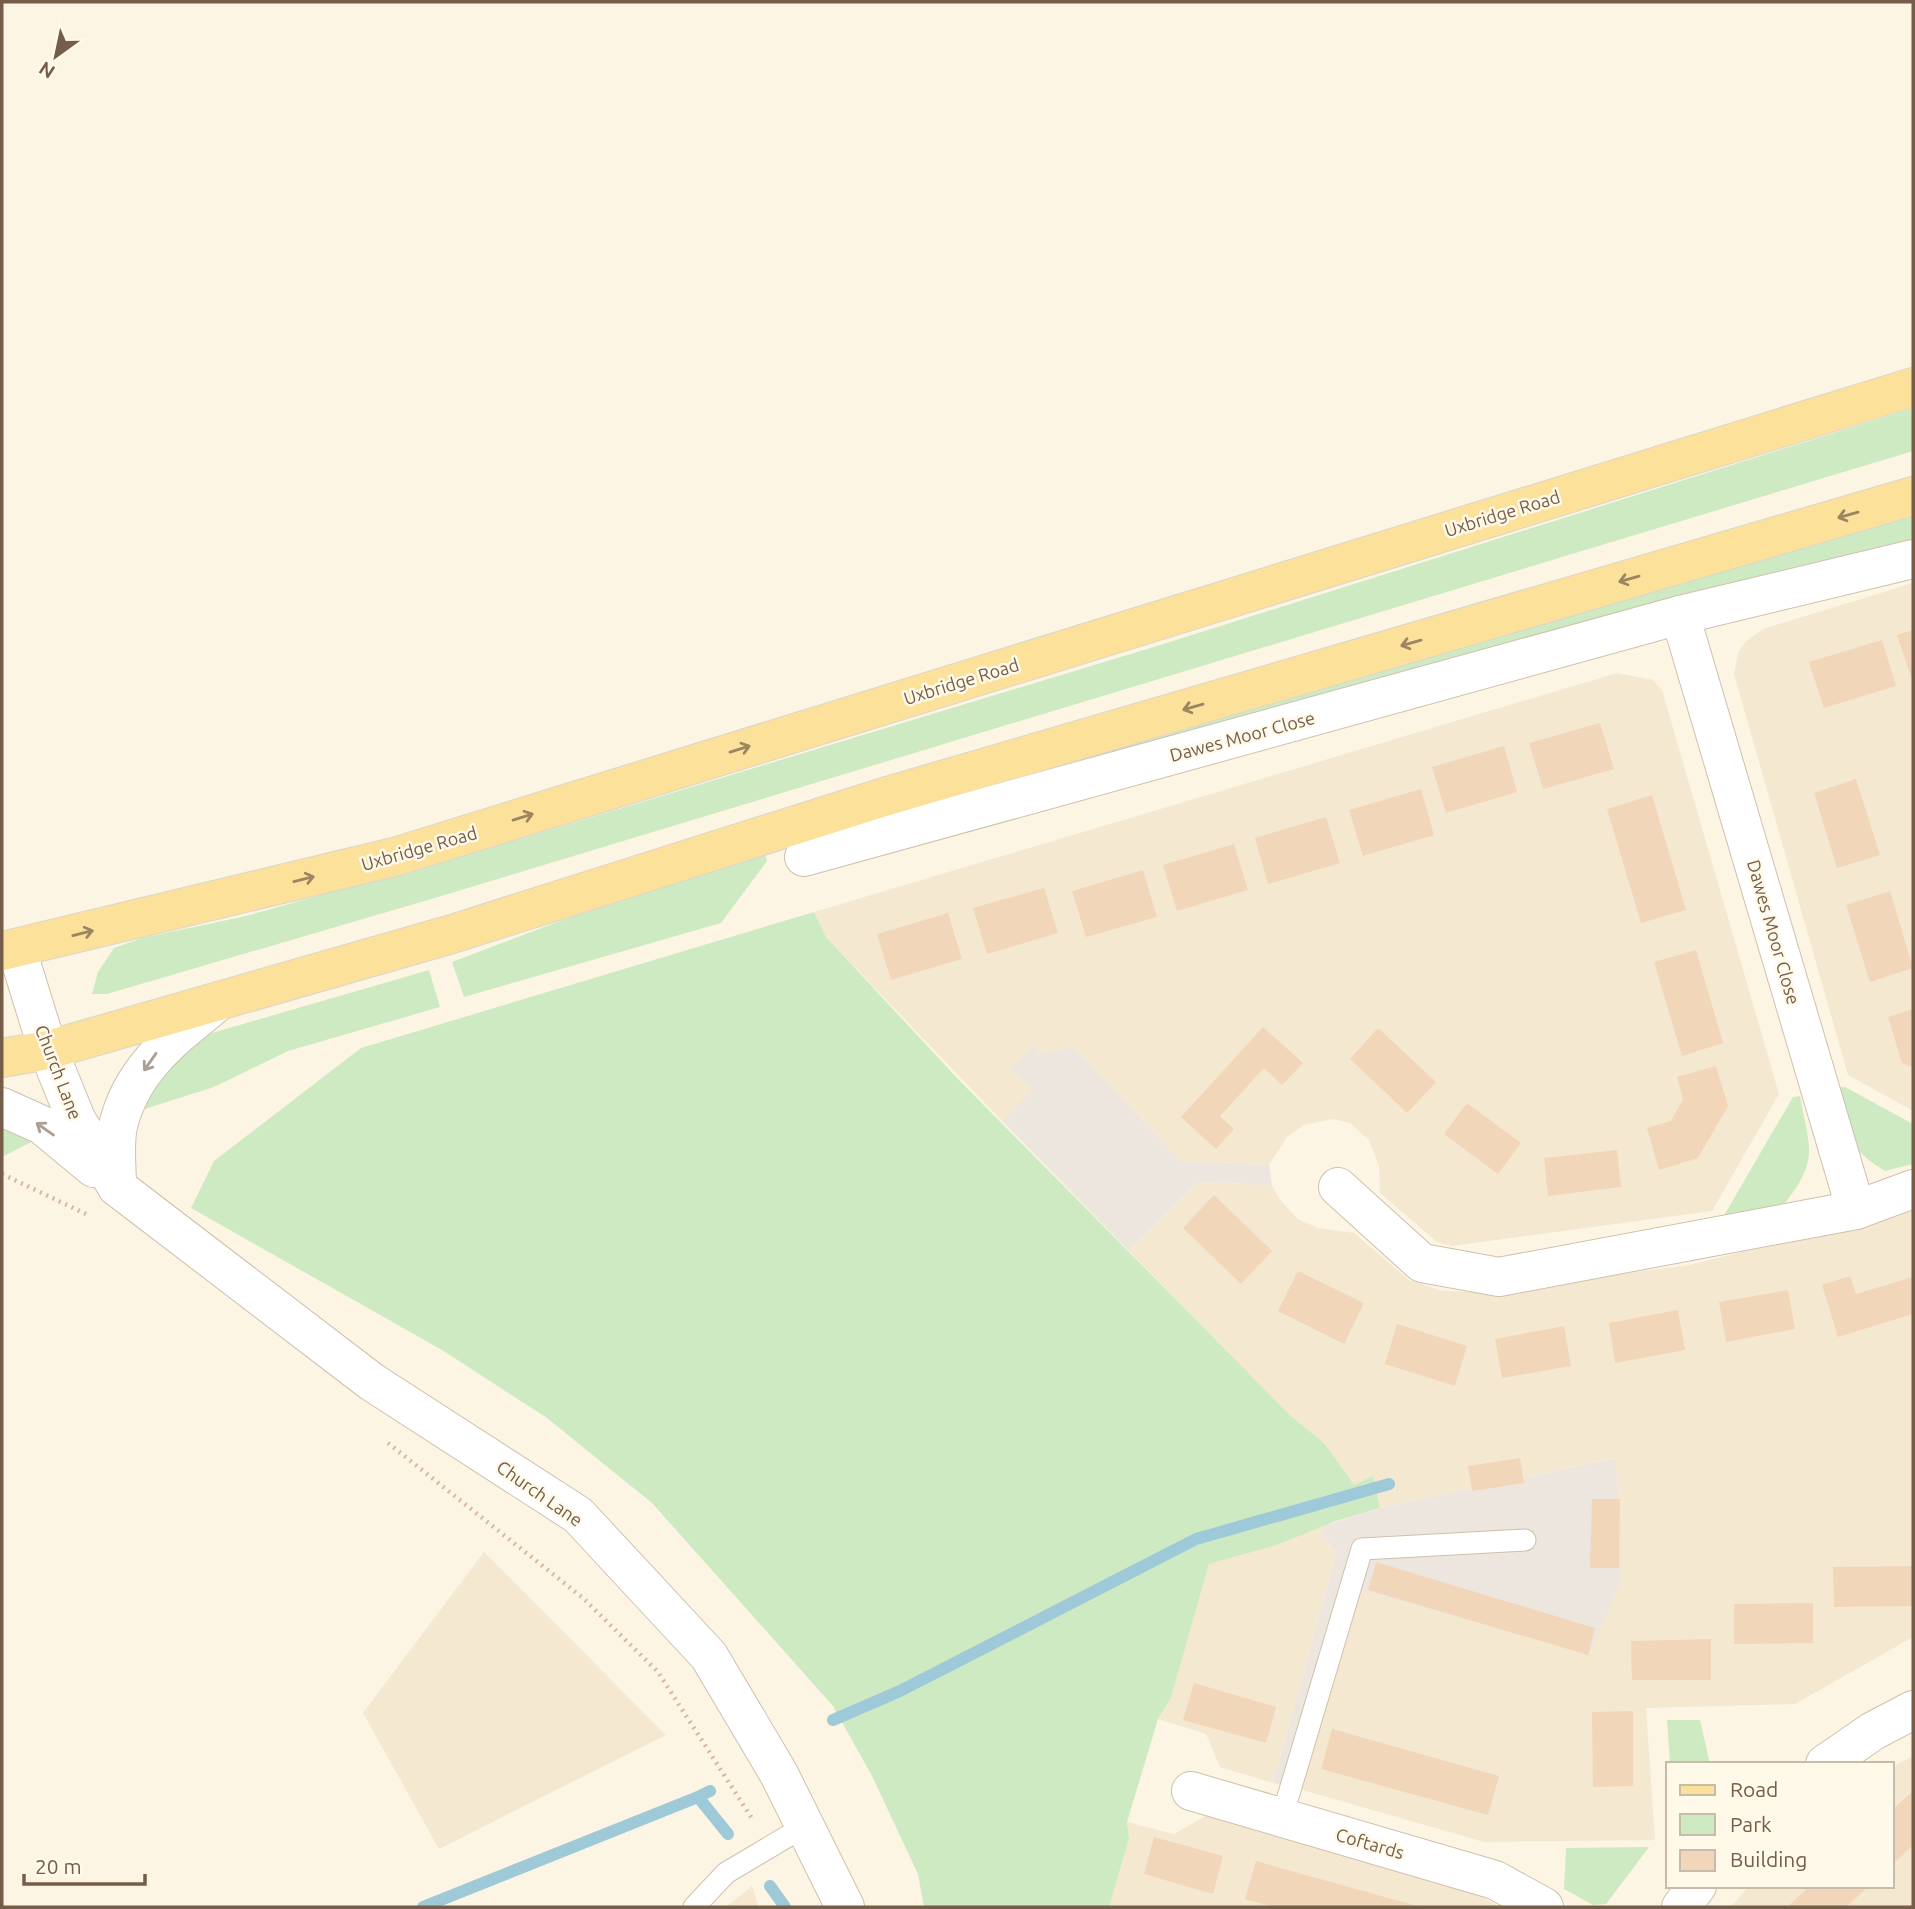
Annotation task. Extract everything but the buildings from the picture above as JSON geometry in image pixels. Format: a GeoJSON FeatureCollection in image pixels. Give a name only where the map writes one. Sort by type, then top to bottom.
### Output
{"type":"FeatureCollection","features":[{"type":"Feature","properties":{"kind":"main road","name":"Uxbridge Road"},"geometry":{"type":"LineString","coordinates":[[9,951],[394,857],[1913,387]]}},
{"type":"Feature","properties":{"kind":"main road"},"geometry":{"type":"LineString","coordinates":[[2,1058],[48,1050],[453,934],[884,797],[1913,496]]}},
{"type":"Feature","properties":{"kind":"street","name":"Dawes Moor Close"},"geometry":{"type":"LineString","coordinates":[[804,857],[1680,615],[1913,559]]}},
{"type":"Feature","properties":{"kind":"street","name":"Dawes Moor Close"},"geometry":{"type":"LineString","coordinates":[[1680,615],[1856,1210]]}},
{"type":"Feature","properties":{"kind":"street","name":"Church Lane"},"geometry":{"type":"LineString","coordinates":[[9,951],[76,1119],[117,1187]]}},
{"type":"Feature","properties":{"kind":"street"},"geometry":{"type":"LineString","coordinates":[[117,1187],[118,1128],[134,1086],[159,1049],[219,1001]]}},
{"type":"Feature","properties":{"kind":"street","name":"Church Lane"},"geometry":{"type":"LineString","coordinates":[[2,1107],[42,1125],[117,1187],[372,1382],[578,1515],[709,1656],[802,1820],[845,1907]]}},
{"type":"Feature","properties":{"kind":"street"},"geometry":{"type":"LineString","coordinates":[[1338,1187],[1422,1263],[1499,1277],[1856,1210],[1913,1189]]}},
{"type":"Feature","properties":{"kind":"street"},"geometry":{"type":"LineString","coordinates":[[1828,1762],[1873,1731],[1913,1710]]}},
{"type":"Feature","properties":{"kind":"street","name":"Coftards"},"geometry":{"type":"LineString","coordinates":[[1191,1791],[1495,1880],[1544,1907]]}},
{"type":"Feature","properties":{"kind":"street"},"geometry":{"type":"LineString","coordinates":[[1681,1907],[1695,1888]]}},
{"type":"Feature","properties":{"kind":"lane"},"geometry":{"type":"LineString","coordinates":[[1282,1817],[1362,1549],[1525,1540]]}},
{"type":"Feature","properties":{"kind":"lane"},"geometry":{"type":"LineString","coordinates":[[694,1907],[726,1874],[802,1820]]}},
{"type":"Feature","properties":{"kind":"path"},"geometry":{"type":"LineString","coordinates":[[2,1174],[89,1215]]}},
{"type":"Feature","properties":{"kind":"path"},"geometry":{"type":"LineString","coordinates":[[387,1443],[583,1598],[658,1672],[760,1832],[802,1820]]}},
{"type":"Feature","properties":{"kind":"shaded area"},"geometry":{"type":"Polygon","coordinates":[[[1913,583],[1913,1111],[1848,1075],[1734,674],[1738,653],[1746,641],[1763,629],[1913,583]]]}},
{"type":"Feature","properties":{"kind":"shaded area"},"geometry":{"type":"Polygon","coordinates":[[[1617,673],[1653,680],[1662,690],[1779,1094],[1712,1211],[1451,1246],[1437,1242],[1380,1193],[1379,1166],[1369,1140],[1350,1123],[1333,1119],[1304,1125],[1287,1137],[1269,1165],[1182,1162],[1075,1048],[1002,1121],[826,937],[814,912],[1617,673]]]}},
{"type":"Feature","properties":{"kind":"shaded area"},"geometry":{"type":"Polygon","coordinates":[[[1035,1045],[1040,1055],[1074,1047],[1182,1162],[1269,1165],[1272,1185],[1198,1182],[1129,1251],[1002,1121],[1032,1090],[1010,1068],[1035,1045]]]}},
{"type":"Feature","properties":{"kind":"shaded area"},"geometry":{"type":"Polygon","coordinates":[[[1198,1182],[1272,1185],[1280,1200],[1298,1219],[1318,1228],[1354,1233],[1409,1280],[1443,1291],[1487,1292],[1689,1265],[1913,1210],[1913,1637],[1795,1704],[1646,1708],[1655,1840],[1484,1842],[1292,1787],[1347,1586],[1545,1641],[1615,1458],[1380,1508],[1373,1476],[1354,1486],[1325,1444],[1291,1416],[1129,1251],[1198,1182]]]}},
{"type":"Feature","properties":{"kind":"shaded area"},"geometry":{"type":"Polygon","coordinates":[[[1616,1458],[1621,1581],[1589,1654],[1347,1586],[1292,1787],[1273,1783],[1337,1551],[1326,1541],[1320,1527],[1380,1508],[1616,1458]]]}},
{"type":"Feature","properties":{"kind":"shaded area"},"geometry":{"type":"Polygon","coordinates":[[[1320,1527],[1326,1541],[1337,1551],[1273,1783],[1220,1767],[1206,1734],[1158,1719],[1171,1698],[1209,1564],[1277,1545],[1320,1527]]]}},
{"type":"Feature","properties":{"kind":"shaded area"},"geometry":{"type":"Polygon","coordinates":[[[484,1552],[666,1735],[439,1849],[363,1713],[484,1552]]]}},
{"type":"Feature","properties":{"kind":"shaded area"},"geometry":{"type":"Polygon","coordinates":[[[1913,1756],[1913,1907],[1731,1907],[1747,1888],[1894,1888],[1894,1766],[1913,1756]]]}},
{"type":"Feature","properties":{"kind":"shaded area"},"geometry":{"type":"Polygon","coordinates":[[[1209,1814],[1465,1887],[1500,1907],[1109,1907],[1129,1839],[1127,1822],[1174,1834],[1209,1814]]]}},
{"type":"Feature","properties":{"kind":"shaded area"},"geometry":{"type":"Polygon","coordinates":[[[752,1886],[759,1907],[726,1907],[752,1886]]]}},
{"type":"Feature","properties":{"kind":"green space"},"geometry":{"type":"Polygon","coordinates":[[[1913,408],[1913,451],[438,897],[107,994],[92,994],[98,972],[114,948],[142,938],[246,916],[523,838],[1157,646],[1913,408]]]}},
{"type":"Feature","properties":{"kind":"green space"},"geometry":{"type":"Polygon","coordinates":[[[1913,492],[1913,541],[1058,777],[1089,754],[1913,492]]]}},
{"type":"Feature","properties":{"kind":"green space"},"geometry":{"type":"Polygon","coordinates":[[[763,844],[767,861],[721,923],[464,997],[452,962],[763,844]]]}},
{"type":"Feature","properties":{"kind":"green space"},"geometry":{"type":"Polygon","coordinates":[[[814,912],[826,937],[959,1080],[1291,1416],[1325,1444],[1354,1485],[1373,1476],[1380,1508],[1336,1521],[1277,1545],[1209,1564],[1171,1698],[1158,1719],[1127,1822],[1129,1839],[1109,1907],[924,1907],[918,1874],[872,1776],[833,1706],[652,1503],[547,1418],[442,1350],[191,1208],[214,1161],[361,1048],[814,912]]]}},
{"type":"Feature","properties":{"kind":"green space"},"geometry":{"type":"Polygon","coordinates":[[[429,970],[440,1007],[288,1051],[214,1087],[135,1112],[175,1050],[212,1033],[429,970]]]}},
{"type":"Feature","properties":{"kind":"green space"},"geometry":{"type":"Polygon","coordinates":[[[1845,1087],[1913,1124],[1913,1164],[1885,1171],[1861,1153],[1849,1137],[1834,1088],[1845,1087]]]}},
{"type":"Feature","properties":{"kind":"green space"},"geometry":{"type":"Polygon","coordinates":[[[1800,1096],[1809,1152],[1808,1163],[1796,1188],[1785,1203],[1722,1219],[1793,1097],[1800,1096]]]}},
{"type":"Feature","properties":{"kind":"green space"},"geometry":{"type":"Polygon","coordinates":[[[2,1120],[39,1138],[2,1157],[2,1120]]]}},
{"type":"Feature","properties":{"kind":"green space"},"geometry":{"type":"Polygon","coordinates":[[[1667,1720],[1700,1720],[1710,1762],[1670,1762],[1667,1720]]]}},
{"type":"Feature","properties":{"kind":"green space"},"geometry":{"type":"Polygon","coordinates":[[[1649,1847],[1606,1904],[1593,1905],[1564,1889],[1566,1848],[1649,1847]]]}},
{"type":"Feature","properties":{"kind":"waterway"},"geometry":{"type":"LineString","coordinates":[[833,1720],[900,1691],[1196,1539],[1389,1484]]}},
{"type":"Feature","properties":{"kind":"waterway"},"geometry":{"type":"LineString","coordinates":[[710,1791],[698,1797],[728,1834]]}},
{"type":"Feature","properties":{"kind":"waterway"},"geometry":{"type":"LineString","coordinates":[[423,1907],[698,1797]]}},
{"type":"Feature","properties":{"kind":"waterway"},"geometry":{"type":"LineString","coordinates":[[770,1886],[785,1907]]}}]}
